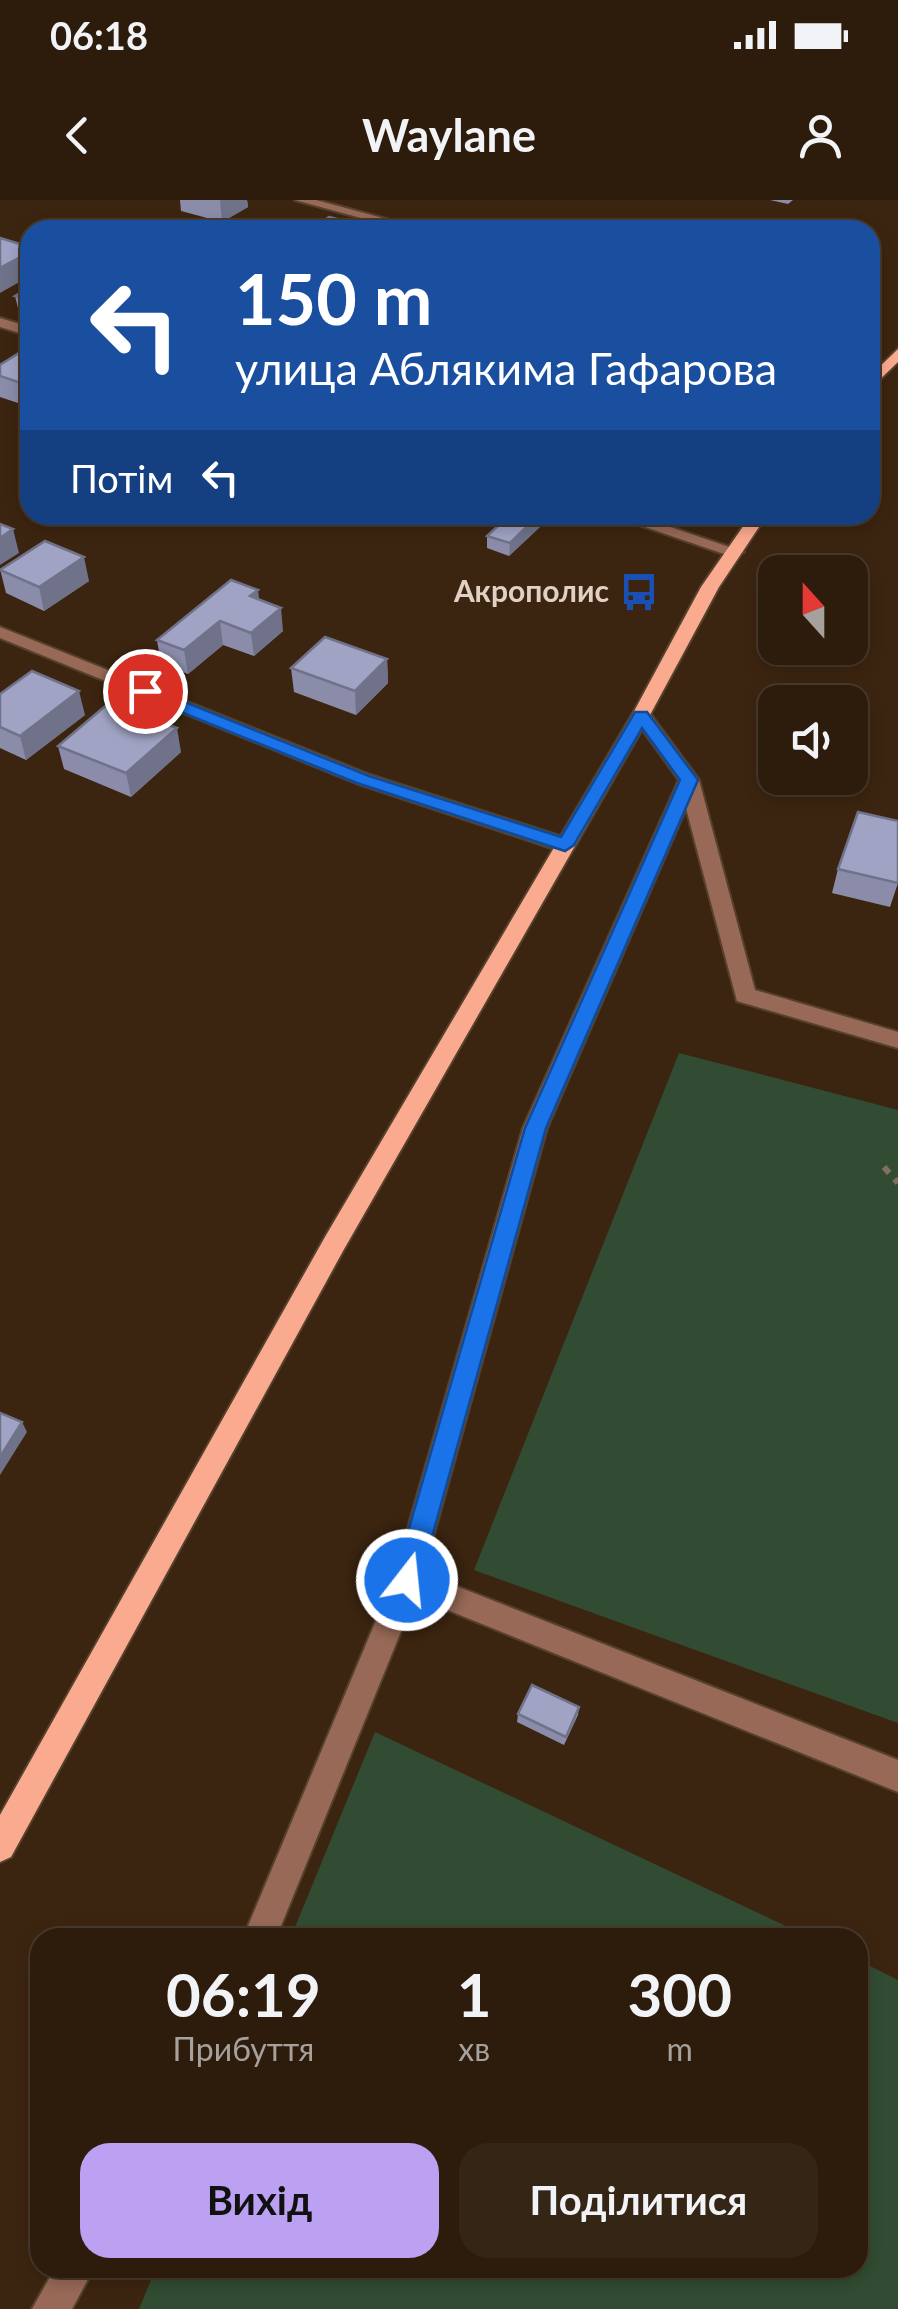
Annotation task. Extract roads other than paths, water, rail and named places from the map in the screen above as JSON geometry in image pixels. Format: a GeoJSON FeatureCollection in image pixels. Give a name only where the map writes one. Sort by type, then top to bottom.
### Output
{"type":"FeatureCollection","features":[{"type":"Feature","properties":{"kind":"main road"},"geometry":{"type":"LineString","coordinates":[[880,374],[898,353]]}},
{"type":"Feature","properties":{"kind":"main road"},"geometry":{"type":"LineString","coordinates":[[0,1846],[334,1244],[641,715],[710,587],[753,525]]}},
{"type":"Feature","properties":{"kind":"street"},"geometry":{"type":"LineString","coordinates":[[302,200],[381,220]]}},
{"type":"Feature","properties":{"kind":"street"},"geometry":{"type":"LineString","coordinates":[[650,525],[736,552]]}},
{"type":"Feature","properties":{"kind":"street"},"geometry":{"type":"LineString","coordinates":[[0,632],[363,780],[565,845]]}},
{"type":"Feature","properties":{"kind":"street"},"geometry":{"type":"LineString","coordinates":[[641,715],[689,780],[746,994],[898,1040]]}},
{"type":"Feature","properties":{"kind":"street"},"geometry":{"type":"LineString","coordinates":[[263,1928],[407,1580],[535,1128],[689,780]]}},
{"type":"Feature","properties":{"kind":"street"},"geometry":{"type":"LineString","coordinates":[[407,1580],[898,1776]]}},
{"type":"Feature","properties":{"kind":"street"},"geometry":{"type":"LineString","coordinates":[[52,2309],[70,2278]]}},
{"type":"Feature","properties":{"kind":"place","name":"Акрополис"},"geometry":{"type":"Point","coordinates":[639,592]}}]}
